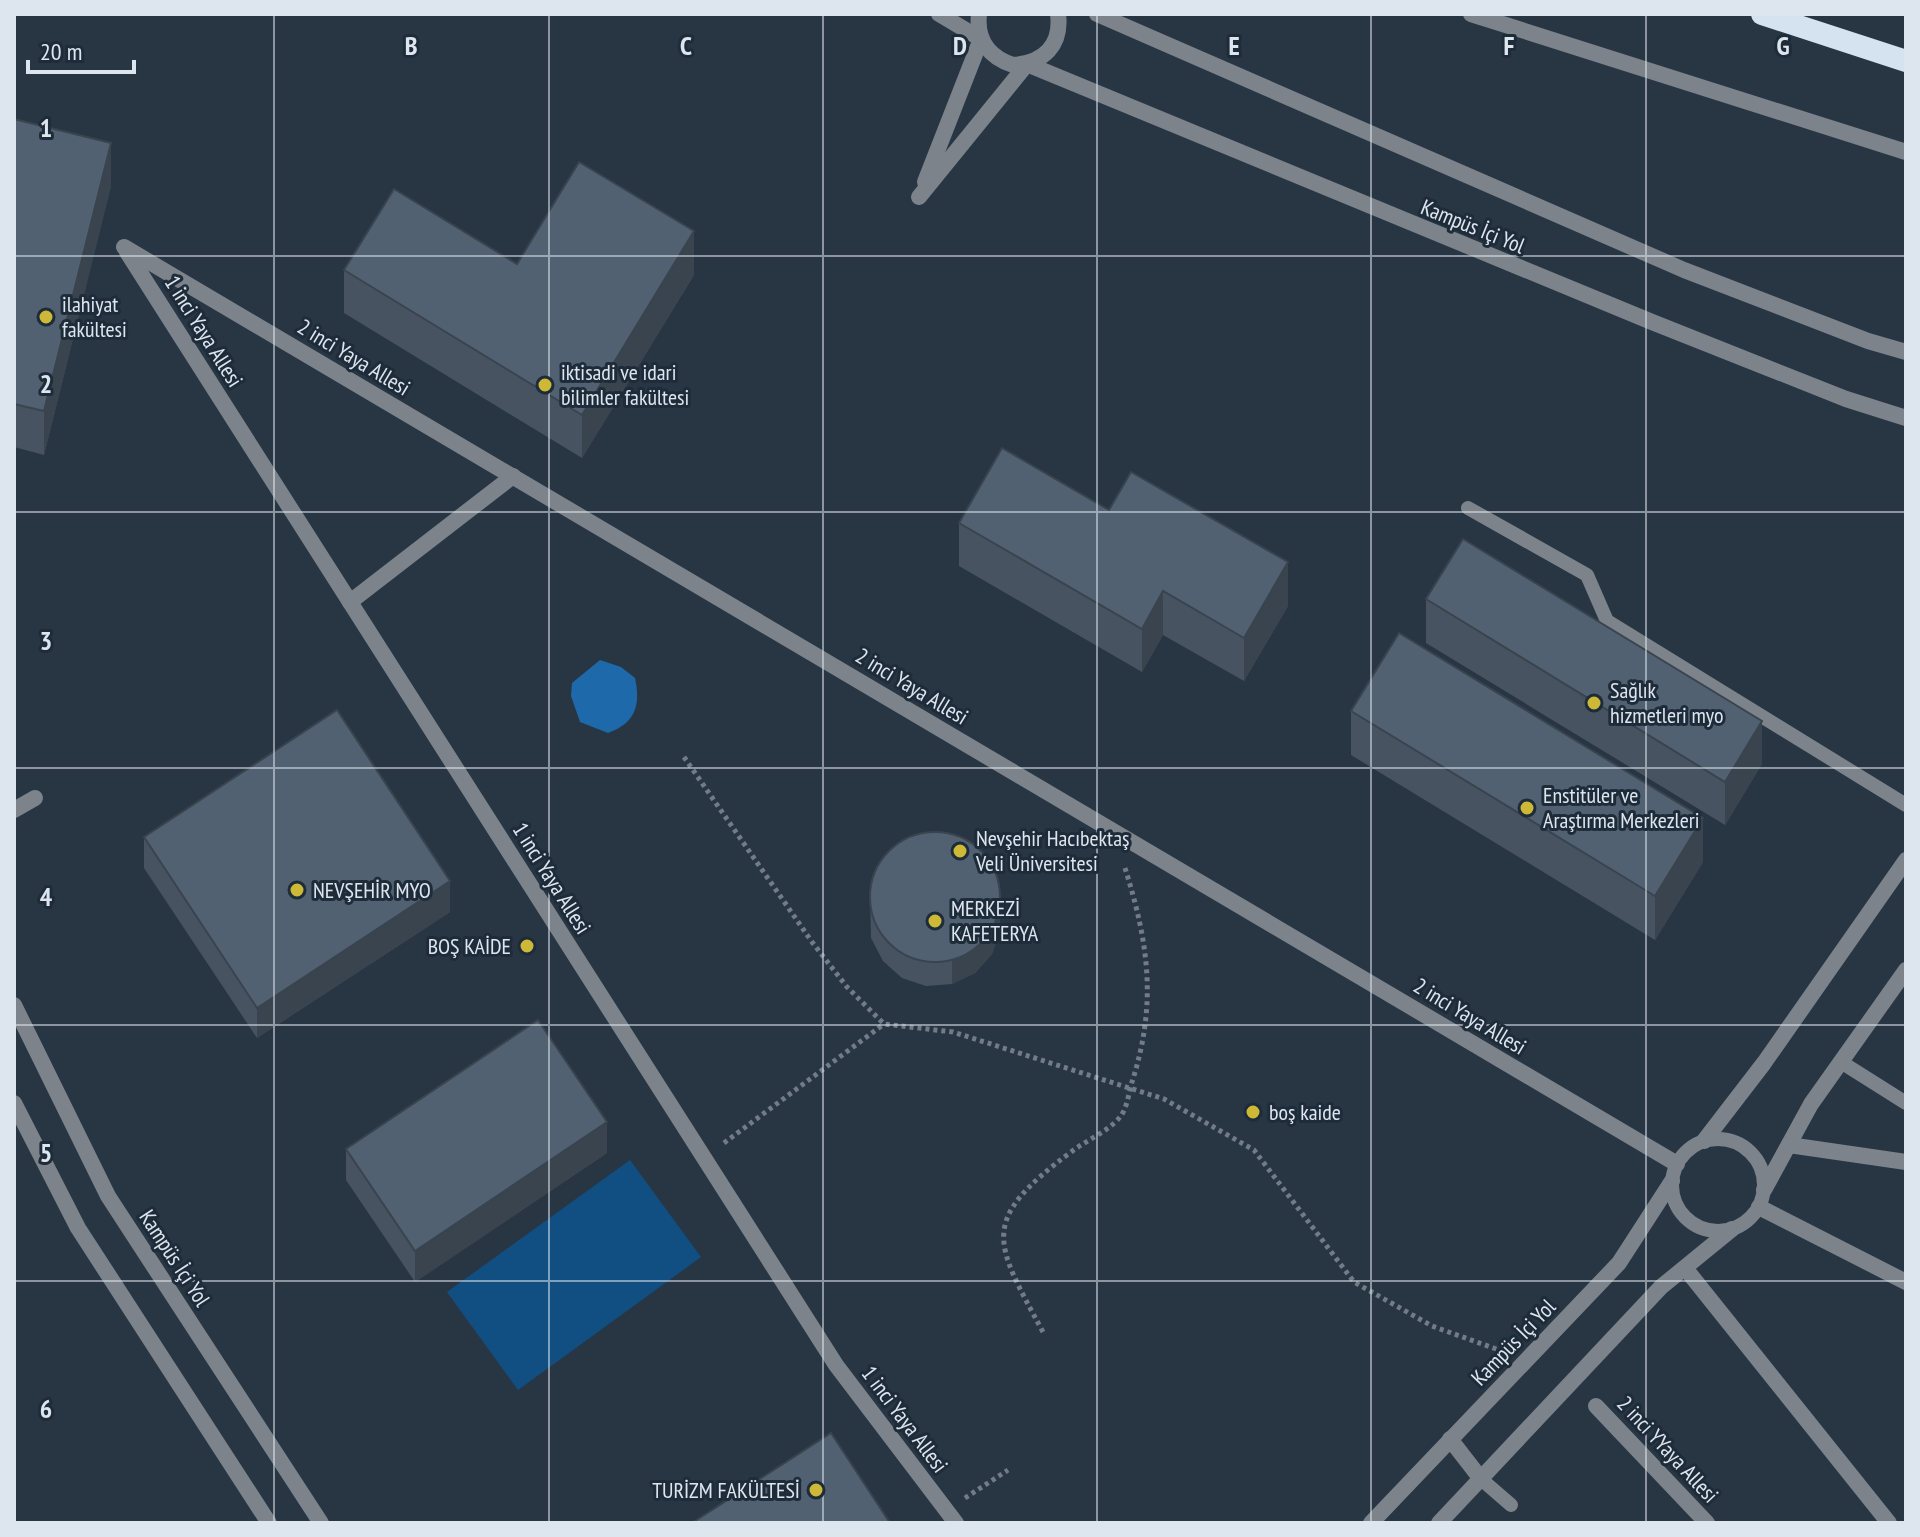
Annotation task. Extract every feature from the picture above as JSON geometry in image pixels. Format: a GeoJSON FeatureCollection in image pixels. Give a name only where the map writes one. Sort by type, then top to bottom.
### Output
{"type":"FeatureCollection","features":[{"type":"Feature","properties":{"kind":"highway"},"geometry":{"type":"LineString","coordinates":[[1762,14],[1906,61]]}},
{"type":"Feature","properties":{"kind":"street"},"geometry":{"type":"LineString","coordinates":[[939,14],[981,39]]}},
{"type":"Feature","properties":{"kind":"street"},"geometry":{"type":"LineString","coordinates":[[979,14],[981,39],[919,197],[1027,64],[1051,50],[1057,38],[1058,14]]}},
{"type":"Feature","properties":{"kind":"street","name":"Kampüs İçi Yol"},"geometry":{"type":"LineString","coordinates":[[1097,14],[1684,270],[1868,341],[1906,352]]}},
{"type":"Feature","properties":{"kind":"street"},"geometry":{"type":"LineString","coordinates":[[1471,14],[1906,152]]}},
{"type":"Feature","properties":{"kind":"street","name":"Kampüs İçi Yol"},"geometry":{"type":"LineString","coordinates":[[981,39],[1000,60],[1027,64],[1666,328],[1906,418]]}},
{"type":"Feature","properties":{"kind":"street","name":"2 inci Yaya Allesi"},"geometry":{"type":"LineString","coordinates":[[124,247],[1677,1164]]}},
{"type":"Feature","properties":{"kind":"street","name":"1 inci Yaya Allesi"},"geometry":{"type":"LineString","coordinates":[[124,247],[836,1365],[951,1517]]}},
{"type":"Feature","properties":{"kind":"street"},"geometry":{"type":"LineString","coordinates":[[350,602],[513,476]]}},
{"type":"Feature","properties":{"kind":"street"},"geometry":{"type":"LineString","coordinates":[[14,810],[35,798]]}},
{"type":"Feature","properties":{"kind":"street"},"geometry":{"type":"LineString","coordinates":[[1704,1141],[1764,1063],[1906,860]]}},
{"type":"Feature","properties":{"kind":"street"},"geometry":{"type":"LineString","coordinates":[[1764,1190],[1841,1062],[1906,970]]}},
{"type":"Feature","properties":{"kind":"street","name":"Kampüs İçi Yol"},"geometry":{"type":"LineString","coordinates":[[14,1005],[108,1196],[321,1523]]}},
{"type":"Feature","properties":{"kind":"street"},"geometry":{"type":"LineString","coordinates":[[14,1103],[78,1228],[269,1523]]}},
{"type":"Feature","properties":{"kind":"street"},"geometry":{"type":"LineString","coordinates":[[1789,1145],[1906,1162]]}},
{"type":"Feature","properties":{"kind":"street","name":"Kampüs İçi Yol"},"geometry":{"type":"LineString","coordinates":[[1371,1523],[1619,1263],[1672,1181]]}},
{"type":"Feature","properties":{"kind":"street"},"geometry":{"type":"LineString","coordinates":[[1759,1207],[1906,1282]]}},
{"type":"Feature","properties":{"kind":"street"},"geometry":{"type":"LineString","coordinates":[[1439,1523],[1661,1287],[1732,1229]]}},
{"type":"Feature","properties":{"kind":"street"},"geometry":{"type":"LineString","coordinates":[[1685,1268],[1889,1523]]}},
{"type":"Feature","properties":{"kind":"street","name":"2 inci YYaya Allesi"},"geometry":{"type":"LineString","coordinates":[[1596,1406],[1707,1523]]}},
{"type":"Feature","properties":{"kind":"street"},"geometry":{"type":"LineString","coordinates":[[1450,1439],[1481,1479]]}},
{"type":"Feature","properties":{"kind":"lane"},"geometry":{"type":"LineString","coordinates":[[1468,508],[1587,575],[1607,621],[1906,805]]}},
{"type":"Feature","properties":{"kind":"lane"},"geometry":{"type":"LineString","coordinates":[[1841,1062],[1906,1103]]}},
{"type":"Feature","properties":{"kind":"lane"},"geometry":{"type":"LineString","coordinates":[[1722,1140],[1740,1144],[1754,1156],[1762,1172],[1764,1190],[1759,1207],[1748,1221],[1732,1229],[1714,1231],[1690,1221],[1674,1199],[1672,1181],[1677,1164],[1688,1150],[1704,1141],[1722,1140]]}},
{"type":"Feature","properties":{"kind":"lane"},"geometry":{"type":"LineString","coordinates":[[1481,1479],[1511,1505]]}},
{"type":"Feature","properties":{"kind":"path"},"geometry":{"type":"LineString","coordinates":[[684,757],[812,942],[847,987],[884,1024],[953,1032],[1164,1099],[1254,1150],[1354,1282],[1432,1326],[1527,1360]]}},
{"type":"Feature","properties":{"kind":"path"},"geometry":{"type":"LineString","coordinates":[[1043,1332],[1003,1255],[1002,1223],[1035,1180],[1121,1116],[1130,1089],[1150,984],[1141,920],[1111,829]]}},
{"type":"Feature","properties":{"kind":"path"},"geometry":{"type":"LineString","coordinates":[[704,1158],[884,1024]]}},
{"type":"Feature","properties":{"kind":"path"},"geometry":{"type":"LineString","coordinates":[[951,1517],[1008,1470]]}},
{"type":"Feature","properties":{"kind":"shaded area"},"geometry":{"type":"Polygon","coordinates":[[[600,660],[621,667],[635,678],[637,688],[636,705],[630,719],[608,733],[580,722],[571,696],[572,683],[600,660]]]}},
{"type":"Feature","properties":{"kind":"shaded area"},"geometry":{"type":"Polygon","coordinates":[[[630,1160],[701,1257],[518,1390],[447,1292],[630,1160]]]}},
{"type":"Feature","properties":{"kind":"building","name":"ilahiyat fakültesi"},"geometry":{"type":"Polygon","coordinates":[[[14,119],[111,143],[44,411],[14,404],[14,119]]]}},
{"type":"Feature","properties":{"kind":"building","name":"iktisadi ve idari bilimler fakültesi"},"geometry":{"type":"Polygon","coordinates":[[[579,162],[694,231],[582,415],[344,270],[394,189],[517,264],[579,162]]]}},
{"type":"Feature","properties":{"kind":"building"},"geometry":{"type":"Polygon","coordinates":[[[1002,448],[1109,510],[1131,472],[1288,562],[1244,638],[1163,591],[1142,629],[959,523],[1002,448]]]}},
{"type":"Feature","properties":{"kind":"building"},"geometry":{"type":"Polygon","coordinates":[[[1463,539],[1762,721],[1725,782],[1426,599],[1463,539]]]}},
{"type":"Feature","properties":{"kind":"building"},"geometry":{"type":"Polygon","coordinates":[[[1399,633],[1703,818],[1655,896],[1351,711],[1399,633]]]}},
{"type":"Feature","properties":{"kind":"building","name":"NEVŞEHİR MYO"},"geometry":{"type":"Polygon","coordinates":[[[337,710],[450,881],[257,1008],[144,837],[337,710]]]}},
{"type":"Feature","properties":{"kind":"building","name":"MERKEZİ KAFETERYA"},"geometry":{"type":"Polygon","coordinates":[[[935,832],[960,837],[981,851],[995,872],[1000,897],[995,922],[981,943],[960,957],[935,962],[910,957],[889,943],[875,922],[870,897],[875,872],[889,851],[910,837],[935,832]]]}},
{"type":"Feature","properties":{"kind":"building"},"geometry":{"type":"Polygon","coordinates":[[[538,1020],[607,1122],[415,1251],[346,1149],[538,1020]]]}},
{"type":"Feature","properties":{"kind":"building"},"geometry":{"type":"Polygon","coordinates":[[[831,1433],[890,1523],[692,1523],[831,1433]]]}},
{"type":"Feature","properties":{"kind":"place","name":"ilahiyat fakültesi"},"geometry":{"type":"Point","coordinates":[46,317]}},
{"type":"Feature","properties":{"kind":"place","name":"iktisadi ve idari bilimler fakültesi"},"geometry":{"type":"Point","coordinates":[545,385]}},
{"type":"Feature","properties":{"kind":"place","name":"Sağlık hizmetleri myo"},"geometry":{"type":"Point","coordinates":[1594,703]}},
{"type":"Feature","properties":{"kind":"place","name":"Enstitüler ve Araştırma Merkezleri"},"geometry":{"type":"Point","coordinates":[1527,808]}},
{"type":"Feature","properties":{"kind":"place","name":"Nevşehir Hacıbektaş Veli Üniversitesi"},"geometry":{"type":"Point","coordinates":[960,851]}},
{"type":"Feature","properties":{"kind":"place","name":"NEVŞEHİR MYO"},"geometry":{"type":"Point","coordinates":[297,890]}},
{"type":"Feature","properties":{"kind":"place","name":"MERKEZİ KAFETERYA"},"geometry":{"type":"Point","coordinates":[935,921]}},
{"type":"Feature","properties":{"kind":"place","name":"BOŞ KAİDE"},"geometry":{"type":"Point","coordinates":[527,946]}},
{"type":"Feature","properties":{"kind":"place","name":"boş kaide"},"geometry":{"type":"Point","coordinates":[1253,1112]}},
{"type":"Feature","properties":{"kind":"place","name":"TURİZM FAKÜLTESİ"},"geometry":{"type":"Point","coordinates":[816,1490]}}]}
